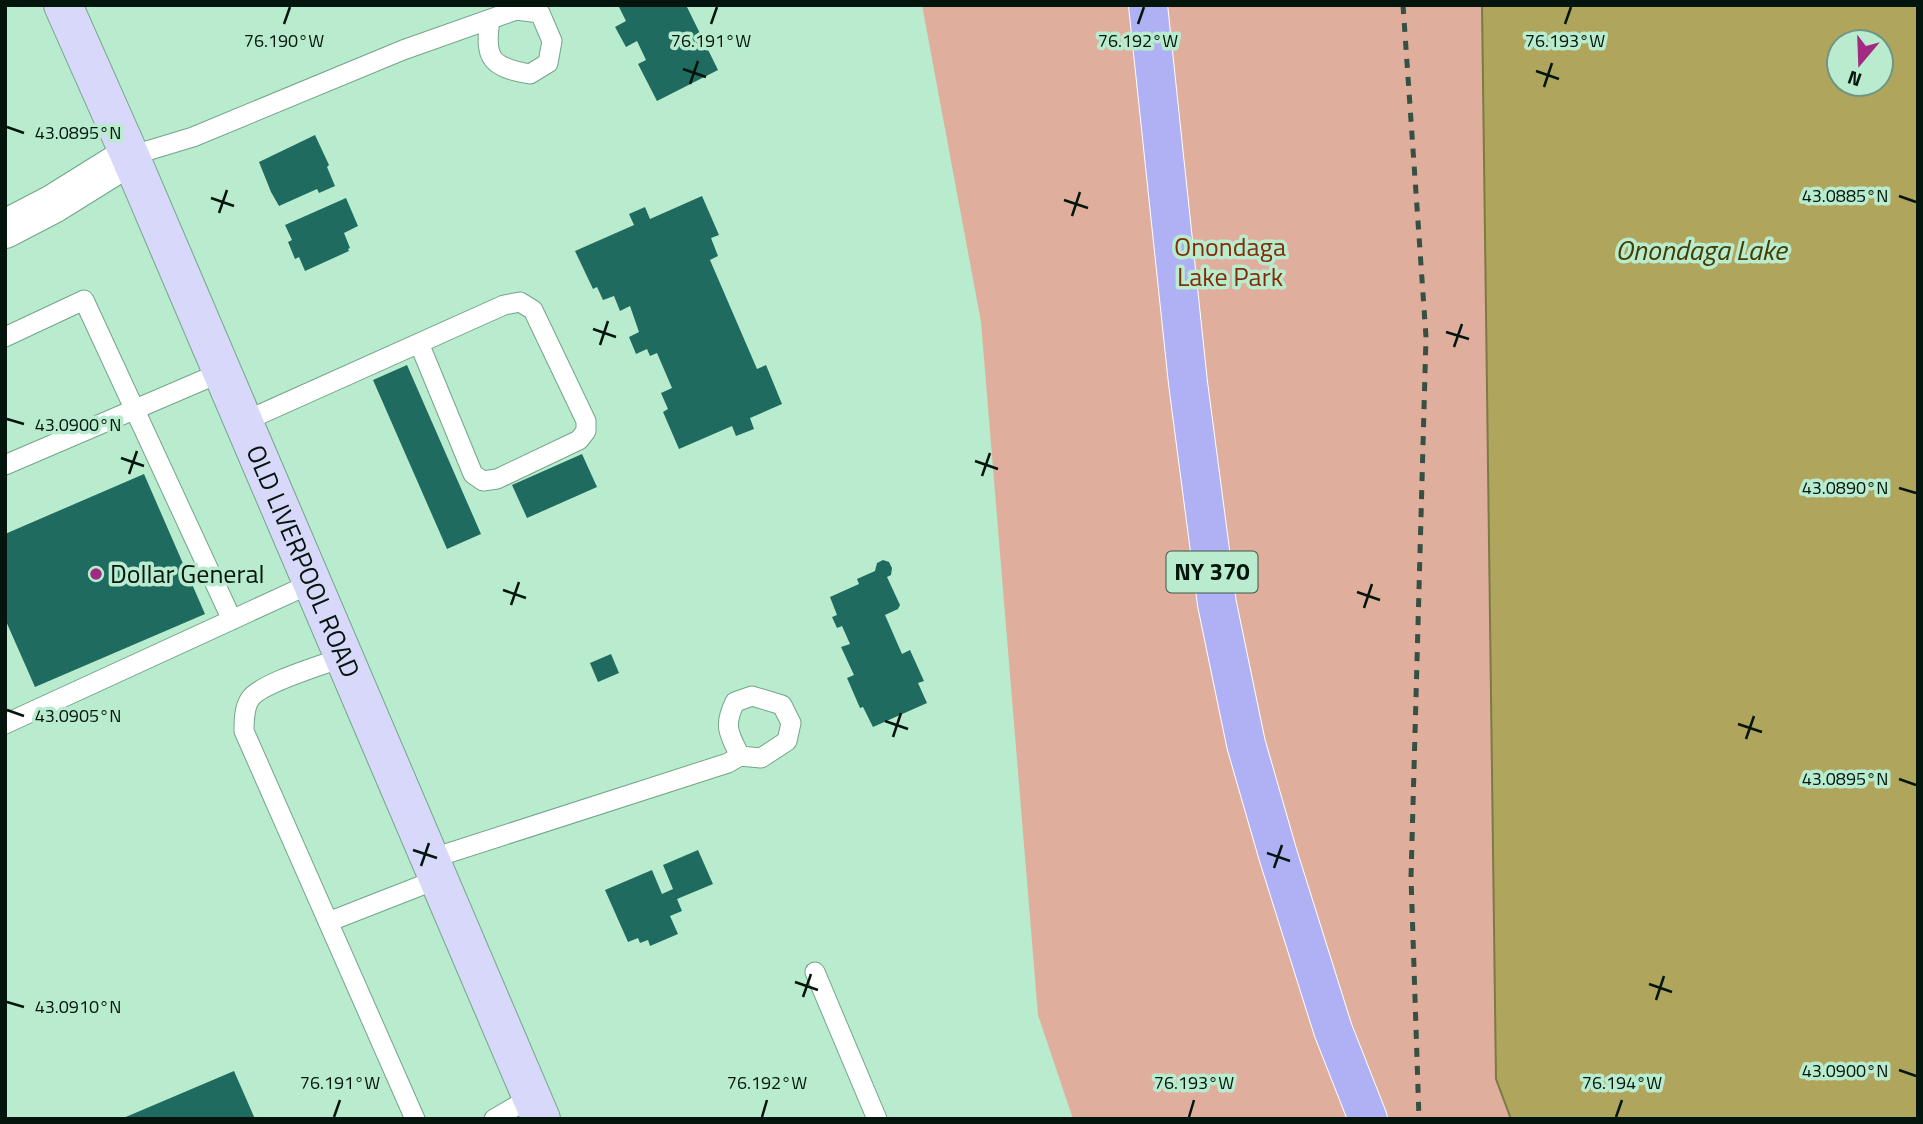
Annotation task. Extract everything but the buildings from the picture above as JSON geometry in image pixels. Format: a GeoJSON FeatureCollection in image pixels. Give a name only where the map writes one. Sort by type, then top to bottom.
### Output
{"type":"FeatureCollection","features":[{"type":"Feature","properties":{"kind":"main road","name":"OLD LIVERPOOL ROAD"},"geometry":{"type":"LineString","coordinates":[[63,5],[536,1108]]}},
{"type":"Feature","properties":{"kind":"main road","name":"NY 370"},"geometry":{"type":"LineString","coordinates":[[1148,5],[1188,383],[1217,604],[1245,744],[1333,1030],[1367,1119]]}},
{"type":"Feature","properties":{"kind":"street"},"geometry":{"type":"LineString","coordinates":[[5,229],[53,204],[130,156]]}},
{"type":"Feature","properties":{"kind":"lane"},"geometry":{"type":"LineString","coordinates":[[130,156],[193,137],[330,79],[490,20]]}},
{"type":"Feature","properties":{"kind":"lane"},"geometry":{"type":"LineString","coordinates":[[5,337],[83,300],[232,620]]}},
{"type":"Feature","properties":{"kind":"lane"},"geometry":{"type":"LineString","coordinates":[[243,422],[419,343],[504,305],[520,302],[533,310],[586,421],[586,431],[579,440],[496,479],[483,481],[472,474],[419,343]]}},
{"type":"Feature","properties":{"kind":"lane"},"geometry":{"type":"LineString","coordinates":[[5,465],[222,372]]}},
{"type":"Feature","properties":{"kind":"lane"},"geometry":{"type":"LineString","coordinates":[[5,724],[312,583]]}},
{"type":"Feature","properties":{"kind":"lane"},"geometry":{"type":"LineString","coordinates":[[344,657],[261,688],[249,700],[244,716],[244,731],[415,1119]]}},
{"type":"Feature","properties":{"kind":"lane"},"geometry":{"type":"LineString","coordinates":[[328,922],[434,869],[740,756]]}},
{"type":"Feature","properties":{"kind":"lane"},"geometry":{"type":"LineString","coordinates":[[815,972],[877,1119]]}},
{"type":"Feature","properties":{"kind":"lane"},"geometry":{"type":"LineString","coordinates":[[494,1119],[536,1108]]}},
{"type":"Feature","properties":{"kind":"green space","name":"Onondaga Lake Park"},"geometry":{"type":"Polygon","coordinates":[[[922,5],[1482,5],[1496,1079],[1511,1119],[1073,1119],[1038,1015],[981,322],[922,5]]]}},
{"type":"Feature","properties":{"kind":"water","name":"Onondaga Lake"},"geometry":{"type":"Polygon","coordinates":[[[1482,5],[1918,5],[1918,1119],[1511,1119],[1496,1079],[1482,5]]]}},
{"type":"Feature","properties":{"kind":"railway"},"geometry":{"type":"LineString","coordinates":[[1403,5],[1426,337],[1411,877],[1419,1119]]}},
{"type":"Feature","properties":{"kind":"place","name":"Dollar General"},"geometry":{"type":"Point","coordinates":[96,574]}}]}
